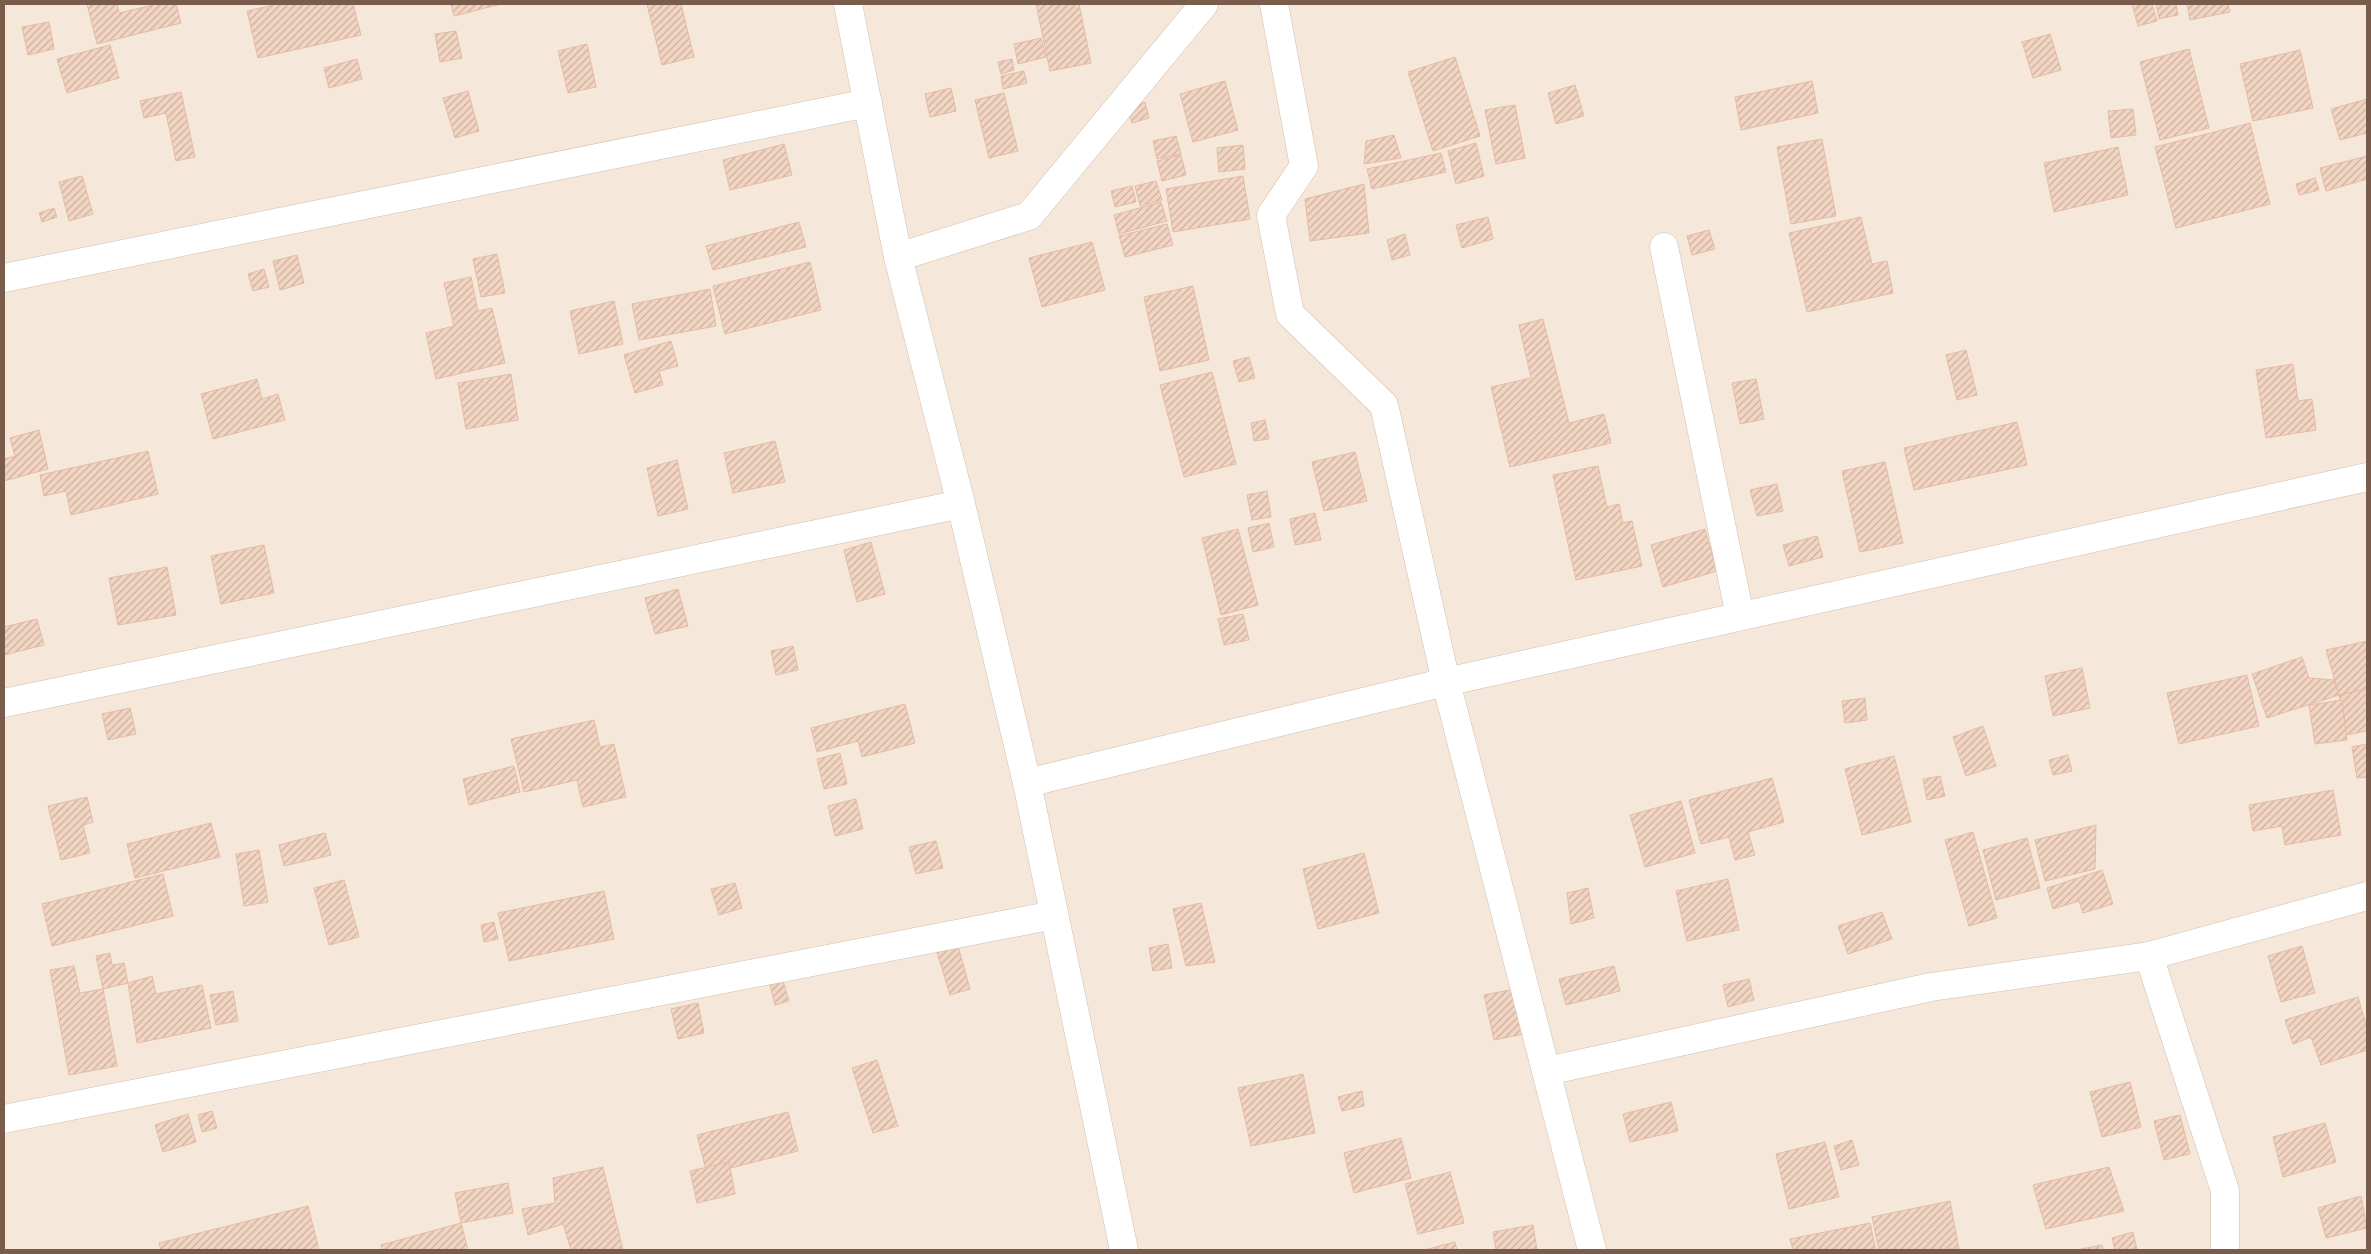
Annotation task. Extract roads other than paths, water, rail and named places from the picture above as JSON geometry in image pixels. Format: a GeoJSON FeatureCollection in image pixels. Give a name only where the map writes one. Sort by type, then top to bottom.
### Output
{"type":"FeatureCollection","features":[{"type":"Feature","properties":{"kind":"street"},"geometry":{"type":"LineString","coordinates":[[848,4],[898,257],[961,504],[1026,783],[1124,1250]]}},
{"type":"Feature","properties":{"kind":"street"},"geometry":{"type":"LineString","coordinates":[[898,257],[1029,216],[1204,4]]}},
{"type":"Feature","properties":{"kind":"street"},"geometry":{"type":"LineString","coordinates":[[1274,4],[1304,166],[1271,215],[1290,314],[1384,405],[1446,682],[1592,1250]]}},
{"type":"Feature","properties":{"kind":"street"},"geometry":{"type":"LineString","coordinates":[[4,278],[868,103]]}},
{"type":"Feature","properties":{"kind":"street"},"geometry":{"type":"LineString","coordinates":[[1664,247],[1740,616]]}},
{"type":"Feature","properties":{"kind":"street"},"geometry":{"type":"LineString","coordinates":[[1026,783],[1446,682],[2367,476]]}},
{"type":"Feature","properties":{"kind":"street"},"geometry":{"type":"LineString","coordinates":[[4,703],[961,504]]}},
{"type":"Feature","properties":{"kind":"street"},"geometry":{"type":"LineString","coordinates":[[1547,1071],[1931,987],[2150,956],[2367,896]]}},
{"type":"Feature","properties":{"kind":"street"},"geometry":{"type":"LineString","coordinates":[[4,1120],[1054,915]]}},
{"type":"Feature","properties":{"kind":"street"},"geometry":{"type":"LineString","coordinates":[[2150,956],[2225,1191],[2225,1250]]}}]}
